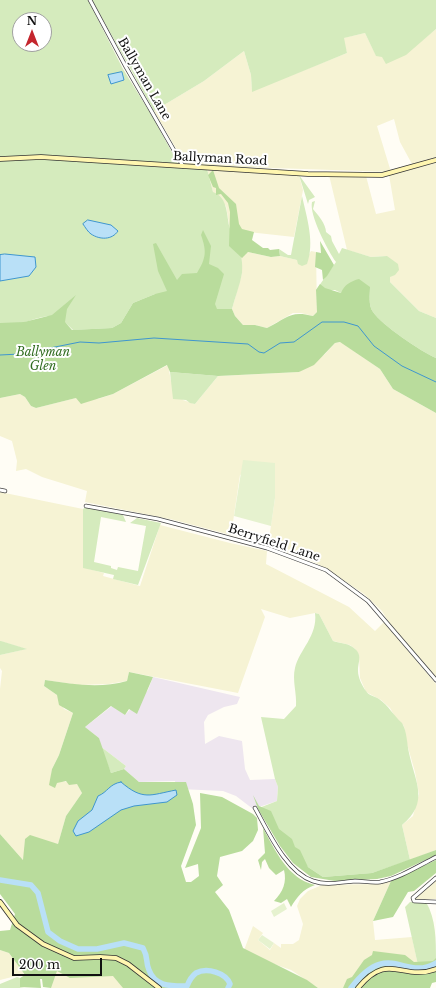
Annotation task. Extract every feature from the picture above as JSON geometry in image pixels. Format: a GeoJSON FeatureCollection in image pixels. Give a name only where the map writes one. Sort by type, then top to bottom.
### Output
{"type":"FeatureCollection","features":[{"type":"Feature","properties":{"kind":"street","name":"Ballyman Lane"},"geometry":{"type":"LineString","coordinates":[[90,0],[183,167]]}},
{"type":"Feature","properties":{"kind":"street","name":"Ballyman Road"},"geometry":{"type":"LineString","coordinates":[[0,158],[49,158],[308,174],[382,175],[436,160]]}},
{"type":"Feature","properties":{"kind":"street"},"geometry":{"type":"LineString","coordinates":[[0,490],[5,491]]}},
{"type":"Feature","properties":{"kind":"street","name":"Berryfield Lane"},"geometry":{"type":"LineString","coordinates":[[86,506],[158,519],[211,533],[267,548],[326,570],[368,601],[436,680]]}},
{"type":"Feature","properties":{"kind":"street"},"geometry":{"type":"LineString","coordinates":[[254,808],[281,854],[305,877],[313,881],[341,883],[355,881],[378,882],[411,870],[436,857]]}},
{"type":"Feature","properties":{"kind":"street"},"geometry":{"type":"LineString","coordinates":[[436,878],[412,898],[414,901],[436,902]]}},
{"type":"Feature","properties":{"kind":"street"},"geometry":{"type":"LineString","coordinates":[[0,902],[18,925],[43,944],[74,958],[116,958],[128,964],[159,988]]}},
{"type":"Feature","properties":{"kind":"street"},"geometry":{"type":"LineString","coordinates":[[358,988],[372,974],[388,967],[423,972],[436,969]]}},
{"type":"Feature","properties":{"kind":"shaded area"},"geometry":{"type":"Polygon","coordinates":[[[436,29],[436,157],[412,164],[400,142],[394,119],[377,126],[391,172],[186,165],[154,111],[204,81],[244,51],[251,75],[252,91],[347,53],[343,38],[365,33],[376,55],[415,46],[436,29]]]}},
{"type":"Feature","properties":{"kind":"shaded area"},"geometry":{"type":"Polygon","coordinates":[[[436,163],[436,318],[419,311],[390,282],[387,256],[371,257],[347,250],[329,175],[366,176],[376,214],[395,210],[389,175],[436,163]]]}},
{"type":"Feature","properties":{"kind":"shaded area"},"geometry":{"type":"Polygon","coordinates":[[[207,169],[299,175],[303,190],[294,237],[230,230],[226,206],[213,192],[207,169]]]}},
{"type":"Feature","properties":{"kind":"shaded area"},"geometry":{"type":"Polygon","coordinates":[[[311,251],[316,252],[317,312],[313,316],[293,313],[267,328],[255,325],[243,325],[235,316],[232,309],[242,273],[241,255],[248,252],[271,257],[280,256],[297,260],[308,256],[311,251]]]}},
{"type":"Feature","properties":{"kind":"shaded area"},"geometry":{"type":"Polygon","coordinates":[[[341,342],[380,369],[393,389],[436,413],[436,678],[392,628],[382,611],[364,594],[325,568],[308,559],[268,546],[275,498],[274,463],[240,475],[231,535],[174,520],[85,502],[87,491],[42,477],[26,469],[16,471],[17,461],[12,441],[0,436],[0,398],[20,394],[25,397],[31,406],[36,408],[76,398],[98,399],[113,394],[168,365],[171,381],[183,400],[195,404],[218,376],[299,372],[325,354],[335,343],[341,342]]]}},
{"type":"Feature","properties":{"kind":"shaded area"},"geometry":{"type":"Polygon","coordinates":[[[0,492],[83,509],[83,524],[89,569],[104,573],[103,576],[140,586],[160,525],[267,551],[266,564],[349,607],[375,631],[384,622],[436,684],[436,850],[410,860],[402,825],[413,816],[419,794],[415,772],[405,737],[404,726],[395,717],[390,708],[381,700],[366,692],[360,678],[359,655],[355,649],[350,645],[333,641],[319,614],[315,613],[290,618],[261,609],[265,617],[238,693],[129,672],[127,681],[109,684],[79,685],[45,680],[44,686],[57,695],[64,709],[73,713],[59,755],[52,769],[51,779],[57,783],[61,781],[77,783],[82,793],[66,816],[58,844],[25,839],[24,861],[0,834],[0,689],[2,671],[0,668],[0,655],[26,649],[0,641],[0,492]]]}},
{"type":"Feature","properties":{"kind":"shaded area"},"geometry":{"type":"Polygon","coordinates":[[[153,677],[240,697],[237,704],[224,707],[208,715],[204,722],[205,744],[219,736],[242,741],[245,769],[250,780],[275,779],[278,787],[277,801],[253,809],[236,796],[223,791],[180,789],[176,788],[175,781],[139,782],[124,769],[126,766],[100,746],[99,738],[85,727],[112,706],[125,715],[148,690],[153,677]]]}},
{"type":"Feature","properties":{"kind":"shaded area"},"geometry":{"type":"Polygon","coordinates":[[[436,880],[436,899],[415,899],[415,897],[436,880]]]}},
{"type":"Feature","properties":{"kind":"shaded area"},"geometry":{"type":"Polygon","coordinates":[[[391,881],[373,921],[375,940],[412,937],[418,965],[346,988],[318,988],[291,970],[243,953],[253,926],[263,933],[258,940],[270,950],[274,943],[281,948],[281,944],[293,944],[299,940],[303,924],[297,906],[300,899],[308,891],[322,885],[378,884],[391,881]]]}},
{"type":"Feature","properties":{"kind":"shaded area"},"geometry":{"type":"Polygon","coordinates":[[[0,950],[9,953],[24,974],[0,980],[0,950]]]}},
{"type":"Feature","properties":{"kind":"shaded area"},"geometry":{"type":"Polygon","coordinates":[[[54,967],[110,970],[128,988],[50,988],[54,967]]]}},
{"type":"Feature","properties":{"kind":"green space"},"geometry":{"type":"Polygon","coordinates":[[[0,0],[88,0],[123,69],[152,116],[180,167],[207,169],[213,192],[222,198],[226,208],[230,229],[242,259],[242,273],[240,282],[232,309],[199,311],[155,294],[133,303],[121,323],[112,328],[73,330],[61,320],[51,316],[16,323],[0,323],[0,0]]]}},
{"type":"Feature","properties":{"kind":"green space"},"geometry":{"type":"Polygon","coordinates":[[[92,0],[436,0],[436,29],[406,55],[386,64],[382,57],[376,56],[365,33],[344,38],[347,53],[252,92],[251,75],[244,51],[204,81],[154,111],[92,0]]]}},
{"type":"Feature","properties":{"kind":"green space"},"geometry":{"type":"Polygon","coordinates":[[[213,170],[219,188],[236,204],[239,224],[242,229],[254,232],[252,240],[263,248],[268,248],[270,250],[279,249],[280,256],[271,257],[248,252],[242,258],[229,246],[230,212],[228,203],[221,194],[216,195],[216,188],[213,187],[208,175],[213,170]]]}},
{"type":"Feature","properties":{"kind":"green space"},"geometry":{"type":"Polygon","coordinates":[[[299,175],[315,197],[309,200],[308,204],[299,175]]]}},
{"type":"Feature","properties":{"kind":"green space"},"geometry":{"type":"Polygon","coordinates":[[[302,196],[308,222],[310,248],[307,264],[302,266],[298,264],[297,260],[280,256],[279,249],[288,255],[291,255],[302,196]]]}},
{"type":"Feature","properties":{"kind":"green space"},"geometry":{"type":"Polygon","coordinates":[[[315,201],[313,209],[323,223],[326,232],[331,236],[339,254],[342,248],[371,257],[387,256],[398,264],[399,270],[395,275],[390,277],[390,282],[419,311],[436,318],[436,358],[421,350],[384,324],[371,309],[370,287],[341,293],[335,290],[316,290],[336,262],[328,250],[316,224],[312,208],[312,202],[315,201]]]}},
{"type":"Feature","properties":{"kind":"green space","name":"Ballyman Glen"},"geometry":{"type":"Polygon","coordinates":[[[203,230],[211,246],[209,264],[218,268],[224,274],[215,304],[217,309],[232,309],[235,316],[243,325],[255,325],[267,328],[289,316],[305,314],[313,316],[317,312],[316,290],[320,284],[325,288],[341,293],[348,284],[359,279],[370,287],[371,309],[384,324],[421,350],[436,358],[436,413],[393,389],[380,369],[340,342],[335,343],[314,365],[299,372],[218,376],[170,372],[167,365],[113,394],[81,404],[76,398],[36,408],[31,406],[25,397],[20,394],[0,398],[0,323],[24,322],[52,315],[76,295],[67,309],[65,322],[72,330],[112,328],[121,323],[133,303],[167,291],[158,271],[153,244],[156,243],[177,280],[182,274],[197,273],[200,268],[205,255],[201,235],[203,230]]]}},
{"type":"Feature","properties":{"kind":"green space"},"geometry":{"type":"Polygon","coordinates":[[[320,241],[334,265],[323,280],[322,270],[315,267],[316,252],[321,253],[320,241]]]}},
{"type":"Feature","properties":{"kind":"green space"},"geometry":{"type":"Polygon","coordinates":[[[170,372],[218,376],[195,404],[186,400],[173,399],[170,372]]]}},
{"type":"Feature","properties":{"kind":"green space"},"geometry":{"type":"Polygon","coordinates":[[[243,460],[275,463],[275,498],[271,526],[234,516],[243,460]]]}},
{"type":"Feature","properties":{"kind":"green space"},"geometry":{"type":"Polygon","coordinates":[[[86,507],[123,515],[126,522],[101,517],[94,562],[111,566],[111,568],[117,570],[118,567],[138,571],[146,526],[130,523],[137,518],[161,523],[138,585],[113,579],[114,575],[83,568],[83,509],[86,507]]]}},
{"type":"Feature","properties":{"kind":"green space"},"geometry":{"type":"Polygon","coordinates":[[[315,613],[319,614],[333,641],[349,645],[358,652],[358,673],[360,681],[369,694],[382,702],[404,726],[409,753],[417,782],[418,800],[416,808],[411,816],[402,825],[410,860],[372,873],[323,877],[308,867],[259,808],[277,801],[278,787],[261,717],[284,719],[296,706],[294,677],[295,668],[297,661],[314,629],[315,613]]]}},
{"type":"Feature","properties":{"kind":"green space"},"geometry":{"type":"Polygon","coordinates":[[[1,641],[27,649],[0,655],[1,641]]]}},
{"type":"Feature","properties":{"kind":"green space"},"geometry":{"type":"Polygon","coordinates":[[[129,672],[153,677],[137,714],[129,709],[125,715],[111,706],[85,727],[99,738],[111,773],[124,769],[139,782],[186,782],[193,804],[196,825],[181,866],[186,882],[191,882],[199,876],[198,864],[185,868],[201,828],[200,793],[222,797],[253,814],[257,818],[258,830],[253,841],[242,851],[220,857],[217,876],[223,885],[215,892],[229,910],[243,948],[307,980],[318,988],[123,988],[113,976],[70,978],[57,971],[51,988],[43,987],[42,979],[40,979],[41,988],[20,987],[20,978],[25,975],[9,953],[0,950],[0,931],[10,930],[15,914],[0,894],[0,834],[23,860],[25,839],[30,835],[58,844],[66,816],[82,793],[77,784],[69,785],[66,781],[57,783],[55,788],[49,785],[52,769],[59,755],[73,713],[59,705],[57,695],[44,686],[45,680],[86,685],[106,685],[127,681],[129,672]]]}},
{"type":"Feature","properties":{"kind":"green space"},"geometry":{"type":"Polygon","coordinates":[[[100,746],[126,766],[124,769],[111,773],[100,746]]]}},
{"type":"Feature","properties":{"kind":"green space"},"geometry":{"type":"Polygon","coordinates":[[[253,795],[259,806],[271,811],[279,829],[292,839],[295,847],[300,850],[308,867],[323,877],[372,873],[436,850],[436,855],[391,876],[377,879],[335,881],[311,877],[293,863],[280,846],[258,809],[253,795]]]}},
{"type":"Feature","properties":{"kind":"green space"},"geometry":{"type":"Polygon","coordinates":[[[263,828],[283,862],[290,870],[297,877],[315,885],[301,894],[291,907],[287,899],[281,903],[274,901],[284,887],[284,870],[276,875],[269,868],[265,859],[262,862],[261,870],[258,860],[265,853],[263,828]]]}},
{"type":"Feature","properties":{"kind":"green space"},"geometry":{"type":"Polygon","coordinates":[[[436,860],[436,873],[414,891],[408,892],[393,917],[373,921],[391,881],[436,860]]]}},
{"type":"Feature","properties":{"kind":"green space"},"geometry":{"type":"Polygon","coordinates":[[[410,902],[426,902],[432,915],[434,923],[436,960],[434,963],[418,965],[405,907],[410,902]]]}},
{"type":"Feature","properties":{"kind":"green space"},"geometry":{"type":"Polygon","coordinates":[[[284,903],[287,909],[274,917],[271,911],[284,903]]]}},
{"type":"Feature","properties":{"kind":"green space"},"geometry":{"type":"Polygon","coordinates":[[[262,935],[274,943],[270,949],[258,940],[262,935]]]}},
{"type":"Feature","properties":{"kind":"green space"},"geometry":{"type":"Polygon","coordinates":[[[373,951],[405,955],[414,962],[433,961],[436,958],[436,982],[432,983],[430,988],[343,988],[347,979],[352,977],[364,960],[372,955],[373,951]]]}},
{"type":"Feature","properties":{"kind":"green space"},"geometry":{"type":"Polygon","coordinates":[[[17,977],[20,978],[20,987],[24,988],[0,988],[0,984],[17,977]]]}},
{"type":"Feature","properties":{"kind":"water"},"geometry":{"type":"Polygon","coordinates":[[[122,72],[124,80],[111,84],[108,75],[122,72]]]}},
{"type":"Feature","properties":{"kind":"water"},"geometry":{"type":"Polygon","coordinates":[[[88,220],[111,225],[118,231],[113,236],[106,238],[94,236],[83,224],[88,220]]]}},
{"type":"Feature","properties":{"kind":"water"},"geometry":{"type":"Polygon","coordinates":[[[5,254],[35,257],[36,267],[29,276],[0,281],[0,255],[5,254]]]}},
{"type":"Feature","properties":{"kind":"water"},"geometry":{"type":"Polygon","coordinates":[[[121,782],[135,792],[141,794],[153,795],[176,790],[177,795],[167,802],[134,806],[121,810],[89,832],[76,836],[73,831],[78,821],[92,810],[98,796],[114,784],[121,782]]]}},
{"type":"Feature","properties":{"kind":"waterway"},"geometry":{"type":"LineString","coordinates":[[0,355],[20,354],[80,342],[99,343],[154,338],[248,344],[259,352],[264,353],[280,343],[294,342],[322,322],[344,322],[358,326],[374,346],[402,366],[436,382]]}},
{"type":"Feature","properties":{"kind":"waterway"},"geometry":{"type":"LineString","coordinates":[[0,880],[31,885],[38,893],[48,932],[60,941],[78,949],[97,949],[124,943],[143,948],[149,970],[155,980],[159,983],[187,986],[196,973],[200,971],[211,971],[225,977],[230,984],[228,988]]}},
{"type":"Feature","properties":{"kind":"waterway"},"geometry":{"type":"LineString","coordinates":[[351,988],[364,973],[376,966],[386,963],[415,968],[425,967],[436,963]]}}]}
